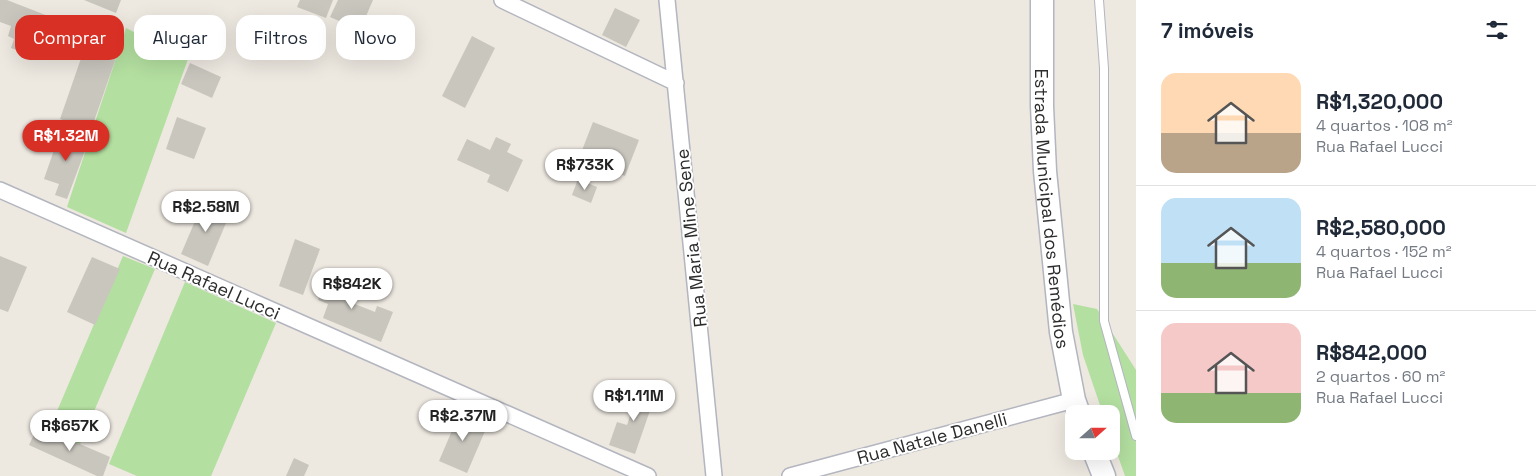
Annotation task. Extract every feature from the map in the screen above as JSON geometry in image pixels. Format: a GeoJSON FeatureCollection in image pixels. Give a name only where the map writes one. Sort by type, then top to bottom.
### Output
{"type":"FeatureCollection","features":[{"type":"Feature","properties":{"kind":"main road","name":"Estrada Municipal dos Remédios"},"geometry":{"type":"LineString","coordinates":[[1042,0],[1042,106],[1045,171],[1061,332],[1077,405]]}},
{"type":"Feature","properties":{"kind":"main road"},"geometry":{"type":"LineString","coordinates":[[1098,460],[1104,476]]}},
{"type":"Feature","properties":{"kind":"street"},"geometry":{"type":"LineString","coordinates":[[502,0],[676,84]]}},
{"type":"Feature","properties":{"kind":"street","name":"Rua Maria Mine Sene"},"geometry":{"type":"LineString","coordinates":[[667,0],[714,476]]}},
{"type":"Feature","properties":{"kind":"street","name":"Rua Rafael Lucci"},"geometry":{"type":"LineString","coordinates":[[0,190],[648,476]]}},
{"type":"Feature","properties":{"kind":"street","name":"Rua Natale Danelli"},"geometry":{"type":"LineString","coordinates":[[790,476],[1065,410]]}},
{"type":"Feature","properties":{"kind":"lane"},"geometry":{"type":"LineString","coordinates":[[1099,0],[1104,68],[1104,321],[1136,436]]}},
{"type":"Feature","properties":{"kind":"green space"},"geometry":{"type":"Polygon","coordinates":[[[126,28],[134,32],[134,60],[188,60],[126,233],[67,207],[115,60],[124,60],[124,34],[126,28]]]}},
{"type":"Feature","properties":{"kind":"green space"},"geometry":{"type":"Polygon","coordinates":[[[123,256],[155,269],[80,444],[49,430],[123,256]]]}},
{"type":"Feature","properties":{"kind":"green space"},"geometry":{"type":"Polygon","coordinates":[[[185,282],[276,323],[211,476],[137,476],[109,464],[185,282]]]}},
{"type":"Feature","properties":{"kind":"green space"},"geometry":{"type":"Polygon","coordinates":[[[1073,304],[1097,309],[1136,370],[1136,476],[1125,476],[1119,460],[1120,405],[1100,405],[1083,355],[1073,304]]]}},
{"type":"Feature","properties":{"kind":"building"},"geometry":{"type":"Polygon","coordinates":[[[0,0],[7,0],[45,15],[15,15],[15,50],[11,48],[14,39],[8,36],[11,26],[0,22],[0,0]]]}},
{"type":"Feature","properties":{"kind":"building"},"geometry":{"type":"Polygon","coordinates":[[[84,0],[121,0],[116,13],[84,0]]]}},
{"type":"Feature","properties":{"kind":"building"},"geometry":{"type":"Polygon","coordinates":[[[300,0],[333,0],[326,18],[326,15],[318,15],[297,7],[300,0]]]}},
{"type":"Feature","properties":{"kind":"building"},"geometry":{"type":"Polygon","coordinates":[[[338,0],[373,0],[366,15],[336,15],[336,20],[330,17],[338,0]]]}},
{"type":"Feature","properties":{"kind":"building"},"geometry":{"type":"Polygon","coordinates":[[[615,8],[640,20],[626,47],[602,35],[615,8]]]}},
{"type":"Feature","properties":{"kind":"building"},"geometry":{"type":"Polygon","coordinates":[[[472,36],[495,48],[465,108],[442,96],[472,36]]]}},
{"type":"Feature","properties":{"kind":"building"},"geometry":{"type":"Polygon","coordinates":[[[80,60],[115,60],[91,130],[60,119],[80,60]]]}},
{"type":"Feature","properties":{"kind":"building"},"geometry":{"type":"Polygon","coordinates":[[[190,63],[221,77],[212,98],[181,84],[190,63]]]}},
{"type":"Feature","properties":{"kind":"building"},"geometry":{"type":"Polygon","coordinates":[[[177,117],[206,128],[194,159],[166,149],[177,117]]]}},
{"type":"Feature","properties":{"kind":"building"},"geometry":{"type":"Polygon","coordinates":[[[593,122],[639,140],[625,176],[579,158],[593,122]]]}},
{"type":"Feature","properties":{"kind":"building"},"geometry":{"type":"Polygon","coordinates":[[[61,130],[89,140],[67,199],[55,195],[59,184],[44,179],[61,130]]]}},
{"type":"Feature","properties":{"kind":"building"},"geometry":{"type":"Polygon","coordinates":[[[496,137],[511,144],[507,152],[523,160],[508,192],[487,182],[490,175],[457,160],[467,139],[490,150],[496,137]]]}},
{"type":"Feature","properties":{"kind":"building"},"geometry":{"type":"Polygon","coordinates":[[[578,179],[597,187],[591,203],[572,195],[578,179]]]}},
{"type":"Feature","properties":{"kind":"building"},"geometry":{"type":"Polygon","coordinates":[[[204,200],[231,211],[208,266],[181,254],[204,200]]]}},
{"type":"Feature","properties":{"kind":"building"},"geometry":{"type":"Polygon","coordinates":[[[295,239],[320,249],[303,295],[279,286],[295,239]]]}},
{"type":"Feature","properties":{"kind":"building"},"geometry":{"type":"Polygon","coordinates":[[[0,256],[27,267],[8,312],[0,309],[0,256]]]}},
{"type":"Feature","properties":{"kind":"building"},"geometry":{"type":"Polygon","coordinates":[[[92,257],[120,269],[95,325],[67,312],[92,257]]]}},
{"type":"Feature","properties":{"kind":"building"},"geometry":{"type":"Polygon","coordinates":[[[331,268],[346,274],[337,297],[375,312],[377,306],[393,312],[381,342],[323,318],[328,304],[318,300],[331,268]]]}},
{"type":"Feature","properties":{"kind":"building"},"geometry":{"type":"Polygon","coordinates":[[[641,384],[657,390],[635,454],[609,445],[617,422],[627,425],[641,384]]]}},
{"type":"Feature","properties":{"kind":"building"},"geometry":{"type":"Polygon","coordinates":[[[460,412],[488,424],[467,473],[439,461],[460,412]]]}},
{"type":"Feature","properties":{"kind":"building"},"geometry":{"type":"Polygon","coordinates":[[[38,426],[110,457],[103,476],[97,476],[29,445],[38,426]]]}},
{"type":"Feature","properties":{"kind":"building"},"geometry":{"type":"Polygon","coordinates":[[[294,458],[309,465],[304,476],[286,476],[294,458]]]}}]}
